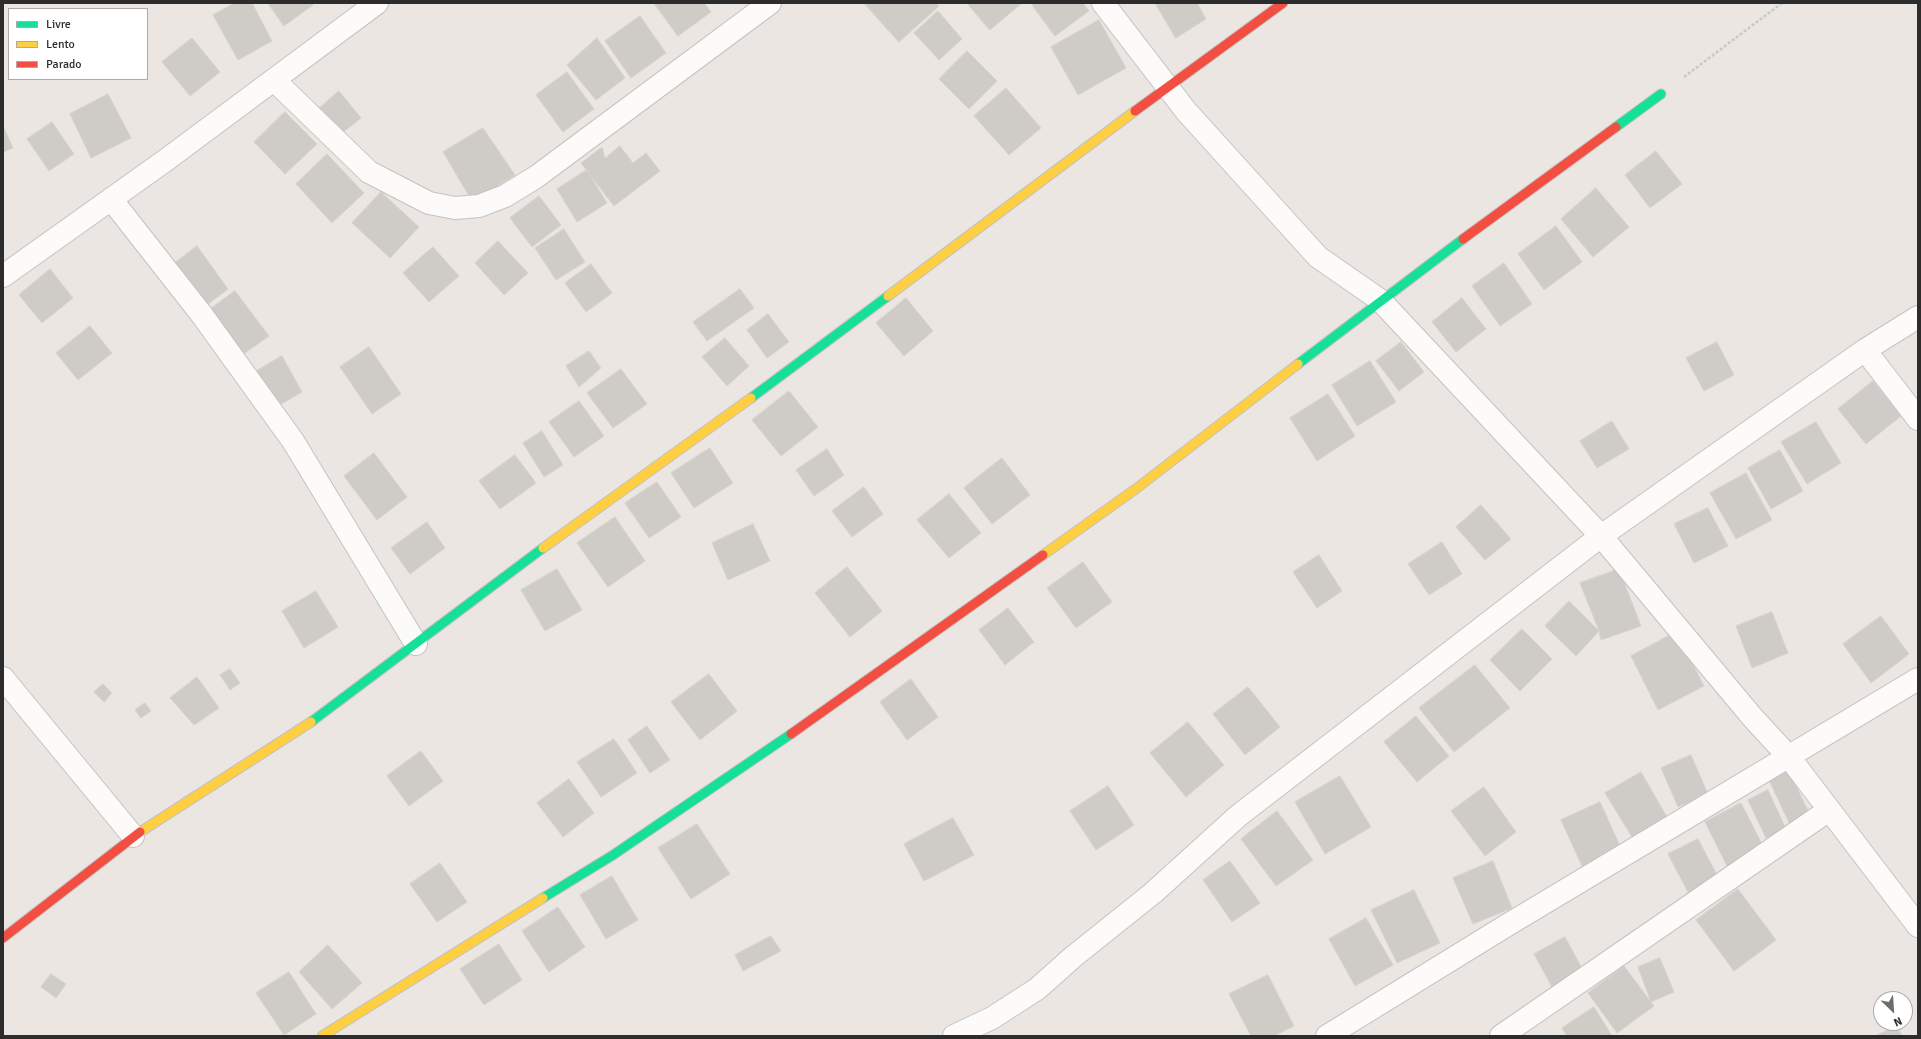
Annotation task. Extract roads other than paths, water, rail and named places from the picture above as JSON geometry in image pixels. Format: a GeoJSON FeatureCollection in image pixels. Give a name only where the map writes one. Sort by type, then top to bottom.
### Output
{"type":"FeatureCollection","features":[{"type":"Feature","properties":{"kind":"street"},"geometry":{"type":"LineString","coordinates":[[3,276],[111,199],[377,3]]}},
{"type":"Feature","properties":{"kind":"street"},"geometry":{"type":"LineString","coordinates":[[274,80],[369,172],[429,203],[455,208],[479,206],[505,196],[536,177],[770,3]]}},
{"type":"Feature","properties":{"kind":"street"},"geometry":{"type":"LineString","coordinates":[[1103,3],[1186,111],[1318,257],[1380,300],[1502,428],[1601,536],[1753,718],[1789,757],[1918,926]]}},
{"type":"Feature","properties":{"kind":"street"},"geometry":{"type":"LineString","coordinates":[[3,938],[133,836],[322,715],[520,564],[778,379],[1168,86],[1283,3]]}},
{"type":"Feature","properties":{"kind":"street"},"geometry":{"type":"LineString","coordinates":[[322,1036],[614,855],[826,710],[1136,488],[1380,300],[1661,94]]}},
{"type":"Feature","properties":{"kind":"street"},"geometry":{"type":"LineString","coordinates":[[111,199],[202,315],[293,441],[416,644]]}},
{"type":"Feature","properties":{"kind":"street"},"geometry":{"type":"LineString","coordinates":[[954,1036],[992,1018],[1038,989],[1073,957],[1153,893],[1238,816],[1601,536],[1865,350],[1918,316]]}},
{"type":"Feature","properties":{"kind":"street"},"geometry":{"type":"LineString","coordinates":[[1865,350],[1918,419]]}},
{"type":"Feature","properties":{"kind":"street"},"geometry":{"type":"LineString","coordinates":[[3,678],[133,836]]}},
{"type":"Feature","properties":{"kind":"street"},"geometry":{"type":"LineString","coordinates":[[1328,1036],[1918,679]]}},
{"type":"Feature","properties":{"kind":"street"},"geometry":{"type":"LineString","coordinates":[[1501,1036],[1829,810]]}}]}
